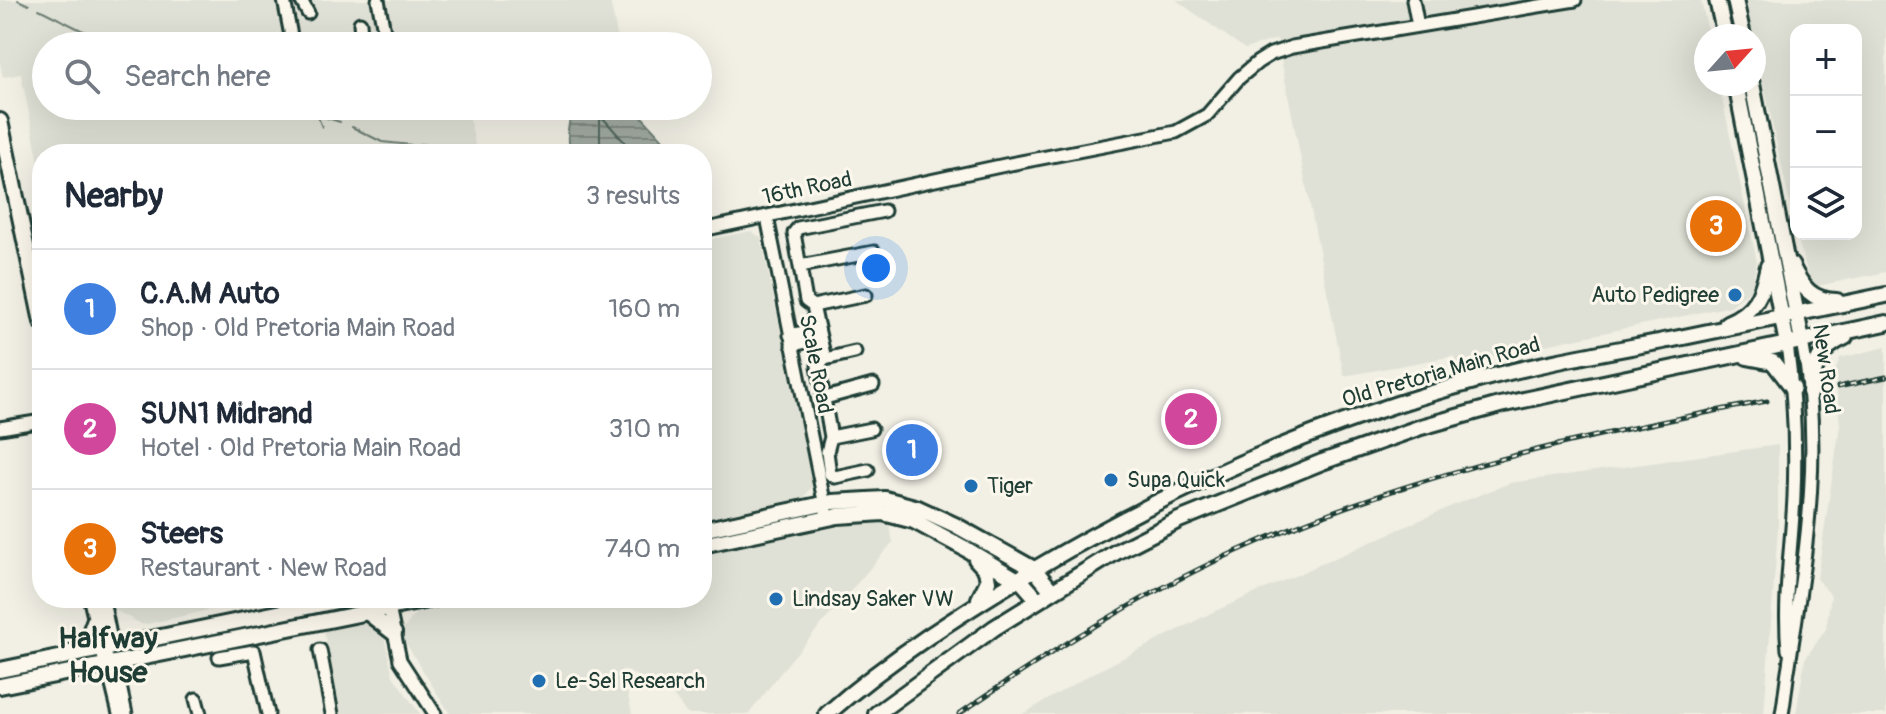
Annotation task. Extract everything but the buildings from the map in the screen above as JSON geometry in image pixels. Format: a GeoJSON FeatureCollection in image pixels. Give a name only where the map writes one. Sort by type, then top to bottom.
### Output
{"type":"FeatureCollection","features":[{"type":"Feature","properties":{"kind":"main road"},"geometry":{"type":"LineString","coordinates":[[1717,0],[1722,24]]}},
{"type":"Feature","properties":{"kind":"main road"},"geometry":{"type":"LineString","coordinates":[[1735,0],[1740,24]]}},
{"type":"Feature","properties":{"kind":"main road","name":"New Road"},"geometry":{"type":"LineString","coordinates":[[1738,96],[1770,259],[1789,317]]}},
{"type":"Feature","properties":{"kind":"main road","name":"New Road"},"geometry":{"type":"LineString","coordinates":[[1754,96],[1782,247],[1794,342]]}},
{"type":"Feature","properties":{"kind":"main road"},"geometry":{"type":"LineString","coordinates":[[0,121],[32,274]]}},
{"type":"Feature","properties":{"kind":"main road"},"geometry":{"type":"LineString","coordinates":[[1782,247],[1801,284],[1813,296],[1831,301],[1867,299]]}},
{"type":"Feature","properties":{"kind":"main road"},"geometry":{"type":"LineString","coordinates":[[1697,334],[1738,319],[1750,310],[1762,292],[1770,259]]}},
{"type":"Feature","properties":{"kind":"main road","name":"Old Pretoria Main Road"},"geometry":{"type":"LineString","coordinates":[[827,714],[892,663],[1017,579],[1120,520],[1279,447],[1364,415],[1503,373],[1886,295]]}},
{"type":"Feature","properties":{"kind":"main road"},"geometry":{"type":"LineString","coordinates":[[876,714],[951,657],[1116,552],[1179,520],[1322,462],[1383,440],[1544,395],[1882,324]]}},
{"type":"Feature","properties":{"kind":"main road"},"geometry":{"type":"LineString","coordinates":[[1810,392],[1815,366],[1825,348],[1882,324]]}},
{"type":"Feature","properties":{"kind":"main road"},"geometry":{"type":"LineString","coordinates":[[1737,355],[1773,362],[1793,388]]}},
{"type":"Feature","properties":{"kind":"main road"},"geometry":{"type":"LineString","coordinates":[[712,542],[876,498],[912,506],[955,525],[1034,569],[1052,591]]}},
{"type":"Feature","properties":{"kind":"main road"},"geometry":{"type":"LineString","coordinates":[[712,528],[826,511],[893,514],[918,523],[1017,579],[1038,600]]}},
{"type":"Feature","properties":{"kind":"main road"},"geometry":{"type":"LineString","coordinates":[[957,617],[983,594],[988,581],[984,567],[966,549]]}},
{"type":"Feature","properties":{"kind":"main road"},"geometry":{"type":"LineString","coordinates":[[93,608],[109,656]]}},
{"type":"Feature","properties":{"kind":"main road"},"geometry":{"type":"LineString","coordinates":[[102,608],[109,656]]}},
{"type":"Feature","properties":{"kind":"main road"},"geometry":{"type":"LineString","coordinates":[[0,686],[109,656],[309,608]]}},
{"type":"Feature","properties":{"kind":"main road"},"geometry":{"type":"LineString","coordinates":[[0,670],[67,657],[109,656],[376,608]]}},
{"type":"Feature","properties":{"kind":"main road"},"geometry":{"type":"LineString","coordinates":[[367,612],[394,631],[407,608]]}},
{"type":"Feature","properties":{"kind":"main road"},"geometry":{"type":"LineString","coordinates":[[67,657],[88,638],[95,618]]}},
{"type":"Feature","properties":{"kind":"street"},"geometry":{"type":"LineString","coordinates":[[284,0],[290,32]]}},
{"type":"Feature","properties":{"kind":"street"},"geometry":{"type":"LineString","coordinates":[[301,0],[308,13]]}},
{"type":"Feature","properties":{"kind":"street"},"geometry":{"type":"LineString","coordinates":[[378,0],[384,32]]}},
{"type":"Feature","properties":{"kind":"street"},"geometry":{"type":"LineString","coordinates":[[1413,0],[1418,26]]}},
{"type":"Feature","properties":{"kind":"street","name":"16th Road"},"geometry":{"type":"LineString","coordinates":[[712,228],[921,185],[975,178],[1075,158],[1176,132],[1195,123],[1216,106],[1247,70],[1271,54],[1292,47],[1575,0]]}},
{"type":"Feature","properties":{"kind":"street"},"geometry":{"type":"LineString","coordinates":[[360,23],[361,32]]}},
{"type":"Feature","properties":{"kind":"street"},"geometry":{"type":"LineString","coordinates":[[825,359],[813,306],[806,301],[795,230],[884,211]]}},
{"type":"Feature","properties":{"kind":"street","name":"Scale Road"},"geometry":{"type":"LineString","coordinates":[[767,217],[826,511]]}},
{"type":"Feature","properties":{"kind":"street"},"geometry":{"type":"LineString","coordinates":[[800,266],[874,252]]}},
{"type":"Feature","properties":{"kind":"street"},"geometry":{"type":"LineString","coordinates":[[813,306],[866,295]]}},
{"type":"Feature","properties":{"kind":"street"},"geometry":{"type":"LineString","coordinates":[[791,340],[819,334]]}},
{"type":"Feature","properties":{"kind":"street","name":"New Road"},"geometry":{"type":"LineString","coordinates":[[1789,662],[1794,342]]}},
{"type":"Feature","properties":{"kind":"street","name":"New Road"},"geometry":{"type":"LineString","coordinates":[[1782,714],[1798,619],[1813,452],[1810,392],[1794,342]]}},
{"type":"Feature","properties":{"kind":"street"},"geometry":{"type":"LineString","coordinates":[[855,352],[825,359],[818,366],[831,437],[827,452],[832,477],[868,470]]}},
{"type":"Feature","properties":{"kind":"street"},"geometry":{"type":"LineString","coordinates":[[825,398],[873,385]]}},
{"type":"Feature","properties":{"kind":"street"},"geometry":{"type":"LineString","coordinates":[[0,428],[32,423]]}},
{"type":"Feature","properties":{"kind":"street"},"geometry":{"type":"LineString","coordinates":[[831,437],[871,429]]}},
{"type":"Feature","properties":{"kind":"street"},"geometry":{"type":"LineString","coordinates":[[388,608],[400,660],[435,714]]}},
{"type":"Feature","properties":{"kind":"street"},"geometry":{"type":"LineString","coordinates":[[320,650],[332,714]]}},
{"type":"Feature","properties":{"kind":"street"},"geometry":{"type":"LineString","coordinates":[[219,657],[254,651],[268,714]]}},
{"type":"Feature","properties":{"kind":"street"},"geometry":{"type":"LineString","coordinates":[[109,656],[119,714]]}},
{"type":"Feature","properties":{"kind":"street"},"geometry":{"type":"LineString","coordinates":[[109,656],[126,714]]}},
{"type":"Feature","properties":{"kind":"street"},"geometry":{"type":"LineString","coordinates":[[196,699],[200,714]]}},
{"type":"Feature","properties":{"kind":"shaded area"},"geometry":{"type":"Polygon","coordinates":[[[0,0],[610,0],[616,32],[32,32],[32,120],[470,120],[475,144],[35,144],[21,74],[3,77],[0,64],[0,0]]]}},
{"type":"Feature","properties":{"kind":"shaded area"},"geometry":{"type":"Polygon","coordinates":[[[1176,0],[1701,0],[1706,24],[1694,24],[1694,96],[1722,96],[1757,262],[1751,289],[1731,306],[1456,364],[1454,356],[1344,376],[1277,39],[1245,49],[1176,0]]]}},
{"type":"Feature","properties":{"kind":"shaded area"},"geometry":{"type":"Polygon","coordinates":[[[1745,0],[1886,0],[1886,272],[1812,287],[1798,240],[1862,240],[1862,24],[1790,24],[1790,205],[1766,96],[1766,24],[1750,24],[1745,0]]]}},
{"type":"Feature","properties":{"kind":"shaded area"},"geometry":{"type":"Polygon","coordinates":[[[751,231],[761,238],[813,485],[803,499],[712,517],[712,239],[751,231]]]}},
{"type":"Feature","properties":{"kind":"shaded area"},"geometry":{"type":"Polygon","coordinates":[[[1886,347],[1886,714],[1796,714],[1805,659],[1826,629],[1831,595],[1817,579],[1840,425],[1835,372],[1840,358],[1886,347]]]}},
{"type":"Feature","properties":{"kind":"shaded area"},"geometry":{"type":"Polygon","coordinates":[[[1778,445],[1778,529],[1764,714],[1023,714],[1086,677],[1213,612],[1510,483],[1778,445]]]}},
{"type":"Feature","properties":{"kind":"shaded area"},"geometry":{"type":"Polygon","coordinates":[[[871,521],[889,524],[893,542],[788,663],[749,714],[687,714],[669,690],[622,669],[632,714],[450,714],[400,634],[417,611],[431,608],[712,608],[712,551],[871,521]]]}},
{"type":"Feature","properties":{"kind":"shaded area"},"geometry":{"type":"Polygon","coordinates":[[[113,608],[217,608],[143,625],[113,608]]]}},
{"type":"Feature","properties":{"kind":"shaded area"},"geometry":{"type":"Polygon","coordinates":[[[365,623],[384,636],[393,676],[420,714],[341,714],[324,631],[365,623]]]}},
{"type":"Feature","properties":{"kind":"water"},"geometry":{"type":"Polygon","coordinates":[[[570,120],[645,120],[664,141],[671,144],[569,144],[570,120]]]}},
{"type":"Feature","properties":{"kind":"waterway"},"geometry":{"type":"LineString","coordinates":[[18,0],[29,5]]}},
{"type":"Feature","properties":{"kind":"waterway"},"geometry":{"type":"LineString","coordinates":[[39,9],[86,32]]}},
{"type":"Feature","properties":{"kind":"waterway"},"geometry":{"type":"LineString","coordinates":[[319,120],[322,127]]}},
{"type":"Feature","properties":{"kind":"waterway"},"geometry":{"type":"LineString","coordinates":[[334,120],[340,122]]}},
{"type":"Feature","properties":{"kind":"waterway"},"geometry":{"type":"LineString","coordinates":[[352,127],[382,142],[401,144]]}},
{"type":"Feature","properties":{"kind":"railway"},"geometry":{"type":"LineString","coordinates":[[1838,387],[1886,377]]}},
{"type":"Feature","properties":{"kind":"railway"},"geometry":{"type":"LineString","coordinates":[[959,714],[1065,644],[1139,601],[1214,562],[1315,519],[1377,496],[1506,458],[1636,427],[1767,401]]}},
{"type":"Feature","properties":{"kind":"place","name":"Steers"},"geometry":{"type":"Point","coordinates":[1716,226]}},
{"type":"Feature","properties":{"kind":"place","name":"Auto Pedigree"},"geometry":{"type":"Point","coordinates":[1735,295]}},
{"type":"Feature","properties":{"kind":"place","name":"SUN1 Midrand"},"geometry":{"type":"Point","coordinates":[1191,419]}},
{"type":"Feature","properties":{"kind":"place","name":"C.A.M Auto"},"geometry":{"type":"Point","coordinates":[912,450]}},
{"type":"Feature","properties":{"kind":"place","name":"Supa Quick"},"geometry":{"type":"Point","coordinates":[1111,480]}},
{"type":"Feature","properties":{"kind":"place","name":"Tiger"},"geometry":{"type":"Point","coordinates":[971,486]}},
{"type":"Feature","properties":{"kind":"place","name":"Lindsay Saker VW"},"geometry":{"type":"Point","coordinates":[776,599]}},
{"type":"Feature","properties":{"kind":"place","name":"Le-Sel Research"},"geometry":{"type":"Point","coordinates":[539,681]}},
{"type":"Feature","properties":{"kind":"district","name":"Halfway House"},"geometry":{"type":"Point","coordinates":[108,655]}}]}
